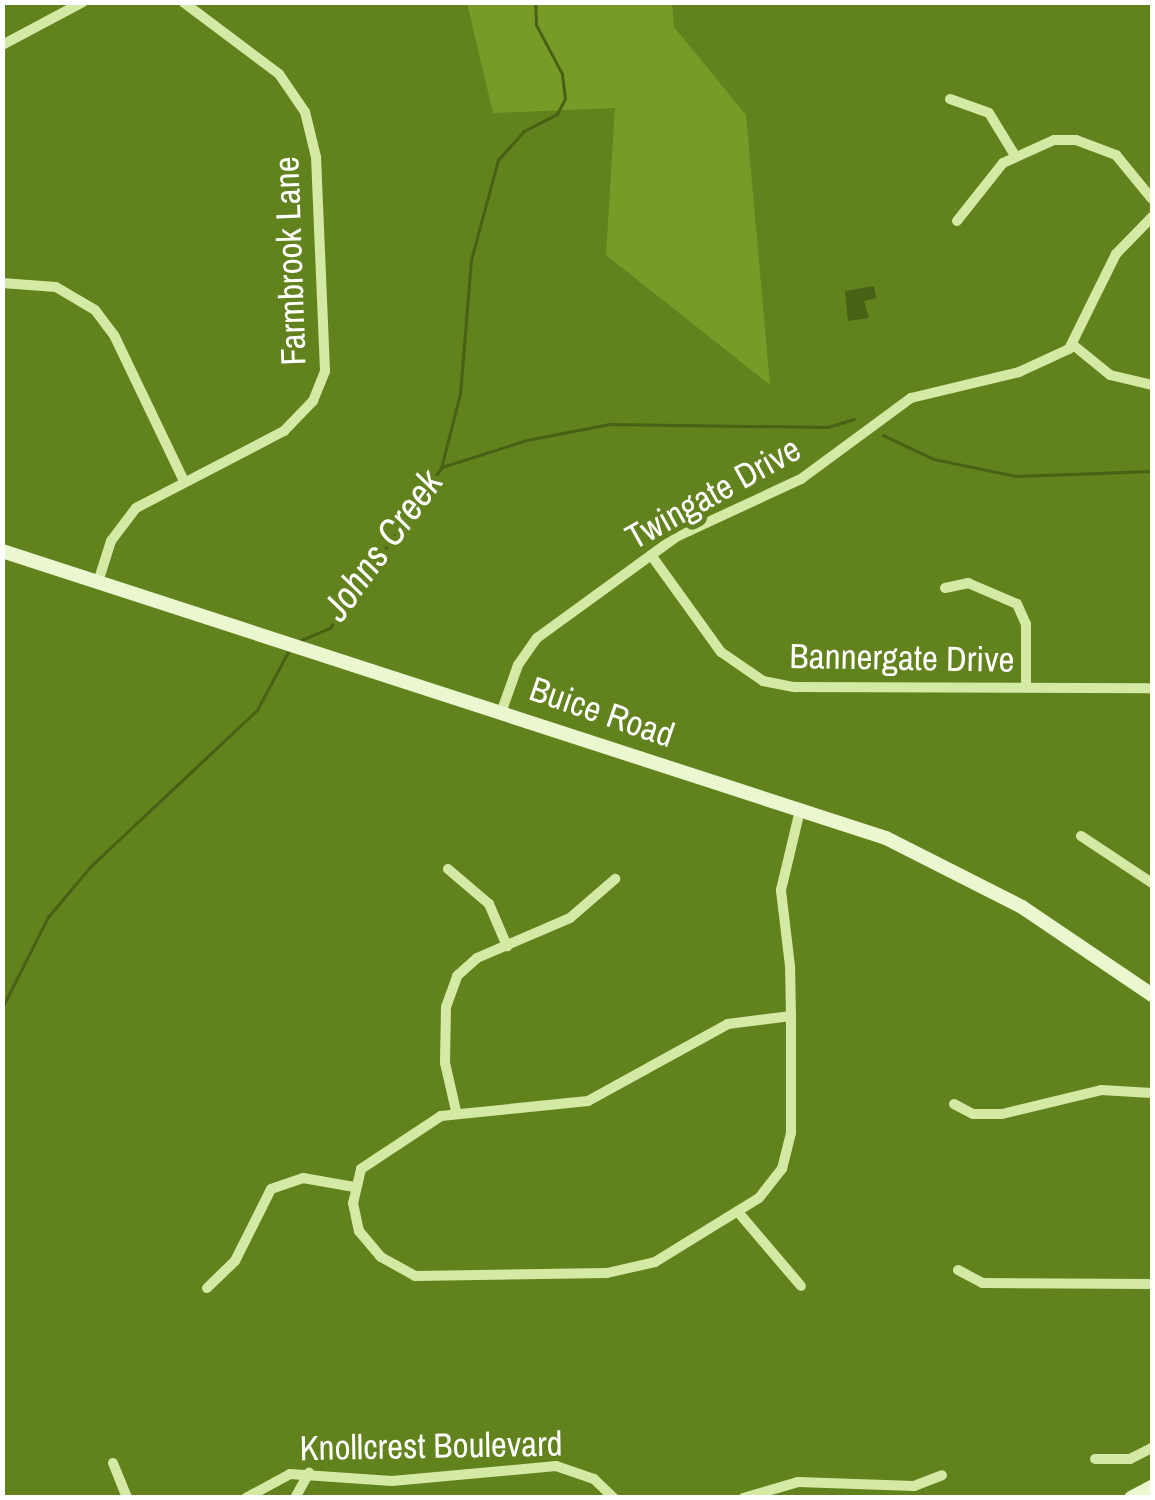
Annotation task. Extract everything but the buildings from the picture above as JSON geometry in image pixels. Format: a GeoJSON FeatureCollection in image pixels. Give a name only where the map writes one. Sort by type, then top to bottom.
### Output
{"type":"FeatureCollection","features":[{"type":"Feature","properties":{"kind":"street"},"geometry":{"type":"LineString","coordinates":[[2,44],[82,2]]}},
{"type":"Feature","properties":{"kind":"street","name":"Farmbrook Lane"},"geometry":{"type":"LineString","coordinates":[[98,582],[126,518],[184,481],[296,422],[319,389],[326,351],[316,157],[304,112],[279,74],[183,2]]}},
{"type":"Feature","properties":{"kind":"street"},"geometry":{"type":"LineString","coordinates":[[950,99],[989,113],[1014,154]]}},
{"type":"Feature","properties":{"kind":"street"},"geometry":{"type":"LineString","coordinates":[[957,220],[1014,154],[1054,140],[1098,145],[1132,168],[1152,199]]}},
{"type":"Feature","properties":{"kind":"street"},"geometry":{"type":"LineString","coordinates":[[1152,217],[1116,254],[1072,344],[1110,375],[1152,385]]}},
{"type":"Feature","properties":{"kind":"street"},"geometry":{"type":"LineString","coordinates":[[2,283],[61,289],[103,319],[184,481]]}},
{"type":"Feature","properties":{"kind":"street","name":"Twingate Drive"},"geometry":{"type":"LineString","coordinates":[[502,710],[518,666],[537,638],[650,554],[691,528],[801,479],[911,398],[1031,369],[1072,344]]}},
{"type":"Feature","properties":{"kind":"street","name":"Buice Road"},"geometry":{"type":"LineString","coordinates":[[2,550],[886,838],[970,876],[1152,994]]}},
{"type":"Feature","properties":{"kind":"street","name":"Bannergate Drive"},"geometry":{"type":"LineString","coordinates":[[650,554],[721,652],[762,681],[795,687],[1152,688]]}},
{"type":"Feature","properties":{"kind":"street"},"geometry":{"type":"LineString","coordinates":[[946,588],[968,583],[1018,604],[1026,624],[1026,687]]}},
{"type":"Feature","properties":{"kind":"street"},"geometry":{"type":"LineString","coordinates":[[791,1016],[728,1024],[588,1101],[456,1111],[380,1151],[354,1187],[354,1217],[368,1244],[396,1268],[428,1278],[630,1271],[738,1212],[771,1186],[788,1154],[791,1016],[781,890],[800,810]]}},
{"type":"Feature","properties":{"kind":"street"},"geometry":{"type":"LineString","coordinates":[[1081,836],[1152,883]]}},
{"type":"Feature","properties":{"kind":"street"},"geometry":{"type":"LineString","coordinates":[[448,869],[488,904],[507,946]]}},
{"type":"Feature","properties":{"kind":"street"},"geometry":{"type":"LineString","coordinates":[[456,1111],[445,1063],[449,992],[469,963],[570,918],[615,880]]}},
{"type":"Feature","properties":{"kind":"street"},"geometry":{"type":"LineString","coordinates":[[954,1104],[973,1114],[1002,1114],[1102,1090],[1152,1093]]}},
{"type":"Feature","properties":{"kind":"street"},"geometry":{"type":"LineString","coordinates":[[207,1288],[235,1262],[271,1188],[303,1178],[354,1187]]}},
{"type":"Feature","properties":{"kind":"street"},"geometry":{"type":"LineString","coordinates":[[738,1212],[801,1286]]}},
{"type":"Feature","properties":{"kind":"street"},"geometry":{"type":"LineString","coordinates":[[958,1270],[982,1283],[1152,1284]]}},
{"type":"Feature","properties":{"kind":"street"},"geometry":{"type":"LineString","coordinates":[[1095,1459],[1130,1459],[1152,1448]]}},
{"type":"Feature","properties":{"kind":"street"},"geometry":{"type":"LineString","coordinates":[[113,1463],[127,1498]]}},
{"type":"Feature","properties":{"kind":"street","name":"Knollcrest Boulevard"},"geometry":{"type":"LineString","coordinates":[[246,1498],[271,1479],[309,1473],[392,1481],[556,1466],[594,1479],[614,1498]]}},
{"type":"Feature","properties":{"kind":"street"},"geometry":{"type":"LineString","coordinates":[[295,1498],[309,1473]]}},
{"type":"Feature","properties":{"kind":"street"},"geometry":{"type":"LineString","coordinates":[[744,1498],[798,1482],[914,1486],[942,1475]]}},
{"type":"Feature","properties":{"kind":"street"},"geometry":{"type":"LineString","coordinates":[[1131,1498],[1152,1487]]}},
{"type":"Feature","properties":{"kind":"shaded area"},"geometry":{"type":"Polygon","coordinates":[[[467,3],[672,3],[674,27],[746,115],[770,385],[606,255],[615,108],[493,113],[467,3]]]}},
{"type":"Feature","properties":{"kind":"shaded area"},"geometry":{"type":"Polygon","coordinates":[[[874,286],[876,298],[864,301],[869,318],[848,321],[845,291],[874,286]]]}},
{"type":"Feature","properties":{"kind":"waterway","name":"Johns Creek"},"geometry":{"type":"LineString","coordinates":[[297,642],[330,628],[441,468],[460,394],[471,260],[498,160],[524,131],[557,114],[565,99],[562,74],[536,25],[535,2]]}},
{"type":"Feature","properties":{"kind":"waterway"},"geometry":{"type":"LineString","coordinates":[[442,467],[527,440],[610,424],[828,427],[854,419]]}},
{"type":"Feature","properties":{"kind":"waterway"},"geometry":{"type":"LineString","coordinates":[[883,435],[934,459],[1016,476],[1152,471]]}},
{"type":"Feature","properties":{"kind":"waterway","name":"Johns Creek"},"geometry":{"type":"LineString","coordinates":[[2,1008],[48,917],[91,866],[257,710],[288,652]]}}]}
